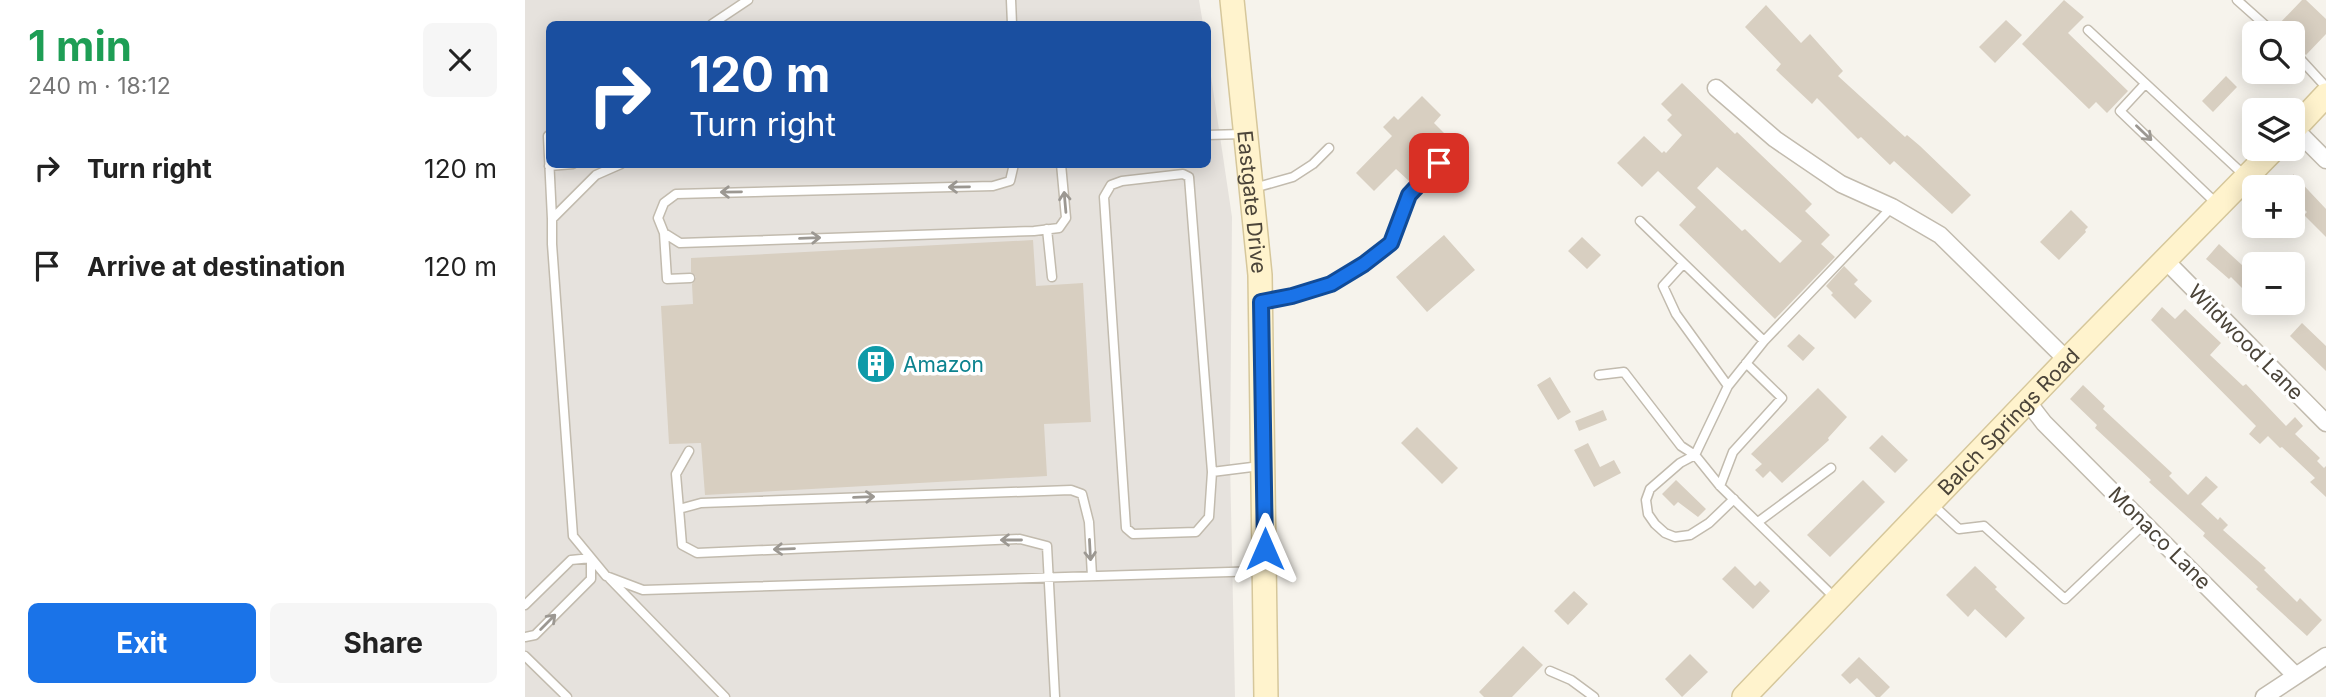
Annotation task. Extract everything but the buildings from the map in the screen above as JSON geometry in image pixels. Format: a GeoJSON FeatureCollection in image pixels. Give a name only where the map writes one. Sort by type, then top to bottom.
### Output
{"type":"FeatureCollection","features":[{"type":"Feature","properties":{"kind":"street","name":"Eastgate Drive"},"geometry":{"type":"LineString","coordinates":[[1232,0],[1261,302],[1266,697]]}},
{"type":"Feature","properties":{"kind":"street"},"geometry":{"type":"LineString","coordinates":[[1716,88],[1775,139],[1841,184],[1892,207],[1940,235],[2067,360]]}},
{"type":"Feature","properties":{"kind":"street"},"geometry":{"type":"LineString","coordinates":[[2305,117],[2326,95]]}},
{"type":"Feature","properties":{"kind":"street"},"geometry":{"type":"LineString","coordinates":[[2305,140],[2326,160]]}},
{"type":"Feature","properties":{"kind":"street","name":"Balch Springs Road"},"geometry":{"type":"LineString","coordinates":[[2248,175],[2262,161]]}},
{"type":"Feature","properties":{"kind":"street","name":"Balch Springs Road"},"geometry":{"type":"LineString","coordinates":[[1744,697],[2242,181]]}},
{"type":"Feature","properties":{"kind":"street","name":"Wildwood Lane"},"geometry":{"type":"LineString","coordinates":[[2165,260],[2326,423]]}},
{"type":"Feature","properties":{"kind":"street","name":"Monaco Lane"},"geometry":{"type":"LineString","coordinates":[[2027,401],[2044,423],[2295,675]]}},
{"type":"Feature","properties":{"kind":"street"},"geometry":{"type":"LineString","coordinates":[[2264,696],[2326,656]]}},
{"type":"Feature","properties":{"kind":"lane"},"geometry":{"type":"LineString","coordinates":[[716,21],[748,0]]}},
{"type":"Feature","properties":{"kind":"lane"},"geometry":{"type":"LineString","coordinates":[[1011,0],[1012,21]]}},
{"type":"Feature","properties":{"kind":"lane"},"geometry":{"type":"LineString","coordinates":[[2237,0],[2261,21]]}},
{"type":"Feature","properties":{"kind":"lane"},"geometry":{"type":"LineString","coordinates":[[2088,30],[2244,175]]}},
{"type":"Feature","properties":{"kind":"lane"},"geometry":{"type":"LineString","coordinates":[[2305,64],[2326,87]]}},
{"type":"Feature","properties":{"kind":"lane"},"geometry":{"type":"LineString","coordinates":[[2145,84],[2120,111],[2219,205]]}},
{"type":"Feature","properties":{"kind":"lane"},"geometry":{"type":"LineString","coordinates":[[1211,135],[1246,134]]}},
{"type":"Feature","properties":{"kind":"lane"},"geometry":{"type":"LineString","coordinates":[[1261,302],[1331,284],[1391,243],[1409,195],[1454,147]]}},
{"type":"Feature","properties":{"kind":"lane"},"geometry":{"type":"LineString","coordinates":[[1251,189],[1293,177],[1313,164],[1329,148]]}},
{"type":"Feature","properties":{"kind":"lane"},"geometry":{"type":"LineString","coordinates":[[549,168],[573,536],[606,576],[725,697]]}},
{"type":"Feature","properties":{"kind":"lane"},"geometry":{"type":"LineString","coordinates":[[552,219],[596,175],[612,168]]}},
{"type":"Feature","properties":{"kind":"lane"},"geometry":{"type":"LineString","coordinates":[[690,278],[667,279],[664,233],[659,218],[664,203],[676,194],[993,186],[1010,181],[1013,168]]}},
{"type":"Feature","properties":{"kind":"lane"},"geometry":{"type":"LineString","coordinates":[[664,233],[680,243],[1059,228],[1066,218],[1061,168]]}},
{"type":"Feature","properties":{"kind":"lane"},"geometry":{"type":"LineString","coordinates":[[1183,174],[1189,177],[1212,471],[1209,517],[1196,532],[1133,534],[1126,528],[1104,197],[1111,185],[1122,181],[1183,174]]}},
{"type":"Feature","properties":{"kind":"lane"},"geometry":{"type":"LineString","coordinates":[[1734,499],[1709,523],[1690,535],[1675,537],[1655,524],[1648,514],[1646,500],[1650,489],[1680,463],[1695,455],[1727,386],[1765,341],[1892,207]]}},
{"type":"Feature","properties":{"kind":"lane"},"geometry":{"type":"LineString","coordinates":[[1640,221],[1765,341]]}},
{"type":"Feature","properties":{"kind":"lane"},"geometry":{"type":"LineString","coordinates":[[1047,229],[1052,277]]}},
{"type":"Feature","properties":{"kind":"lane"},"geometry":{"type":"LineString","coordinates":[[1683,264],[1663,286],[1677,314],[1727,386]]}},
{"type":"Feature","properties":{"kind":"lane"},"geometry":{"type":"LineString","coordinates":[[1720,486],[1733,452],[1782,398],[1747,363]]}},
{"type":"Feature","properties":{"kind":"lane"},"geometry":{"type":"LineString","coordinates":[[1599,375],[1624,372],[1681,446],[1695,455],[1720,486],[1837,600]]}},
{"type":"Feature","properties":{"kind":"lane"},"geometry":{"type":"LineString","coordinates":[[689,451],[676,474],[682,545],[697,553],[1020,539],[1047,546],[1055,697]]}},
{"type":"Feature","properties":{"kind":"lane"},"geometry":{"type":"LineString","coordinates":[[1212,471],[1262,466]]}},
{"type":"Feature","properties":{"kind":"lane"},"geometry":{"type":"LineString","coordinates":[[1758,522],[1831,468]]}},
{"type":"Feature","properties":{"kind":"lane"},"geometry":{"type":"LineString","coordinates":[[679,509],[701,503],[1071,490],[1082,494],[1089,522],[1092,576]]}},
{"type":"Feature","properties":{"kind":"lane"},"geometry":{"type":"LineString","coordinates":[[1930,502],[1959,529],[1984,526],[2065,599],[2145,523]]}},
{"type":"Feature","properties":{"kind":"lane"},"geometry":{"type":"LineString","coordinates":[[525,605],[571,560],[591,558]]}},
{"type":"Feature","properties":{"kind":"lane"},"geometry":{"type":"LineString","coordinates":[[525,637],[534,635],[591,579],[591,558]]}},
{"type":"Feature","properties":{"kind":"lane"},"geometry":{"type":"LineString","coordinates":[[606,576],[643,590],[1265,571]]}},
{"type":"Feature","properties":{"kind":"lane"},"geometry":{"type":"LineString","coordinates":[[525,656],[567,697]]}},
{"type":"Feature","properties":{"kind":"lane"},"geometry":{"type":"LineString","coordinates":[[1551,671],[1571,680],[1594,697]]}},
{"type":"Feature","properties":{"kind":"shaded area","name":"Amazon"},"geometry":{"type":"Polygon","coordinates":[[[525,0],[1199,0],[1202,21],[546,21],[546,168],[1211,168],[1211,76],[1232,217],[1230,462],[1235,697],[525,697],[525,0]]]}},
{"type":"Feature","properties":{"kind":"place","name":"Amazon"},"geometry":{"type":"Point","coordinates":[876,364]}},
{"type":"Feature","properties":{"kind":"route"},"geometry":{"type":"LineString","coordinates":[[1265,549],[1261,302],[1331,284],[1364,264],[1391,243],[1409,195],[1439,163]]}}]}
